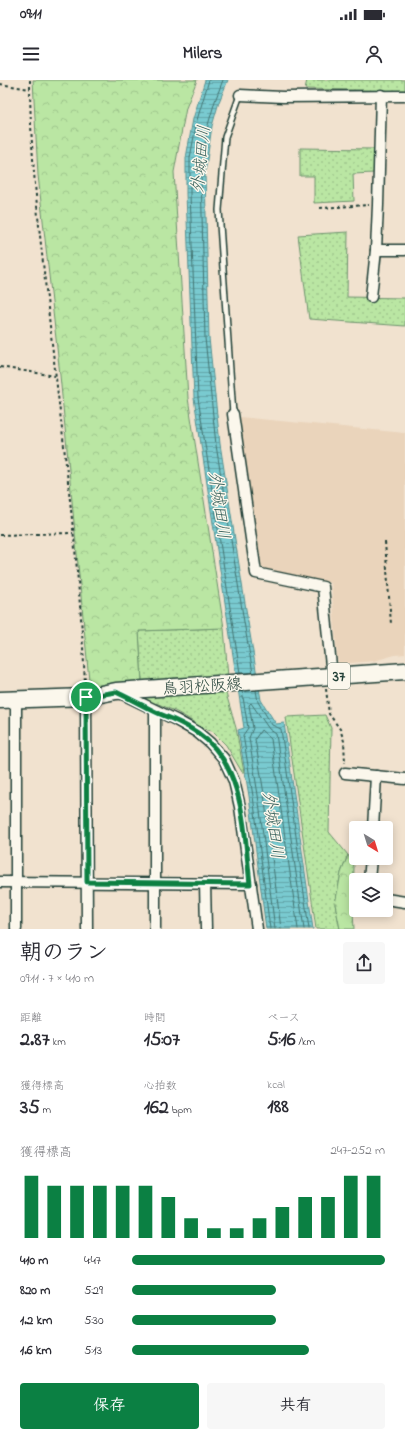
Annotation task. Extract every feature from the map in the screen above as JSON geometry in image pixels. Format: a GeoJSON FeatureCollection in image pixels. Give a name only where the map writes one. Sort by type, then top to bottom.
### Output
{"type":"FeatureCollection","features":[{"type":"Feature","properties":{"kind":"main road","name":"鳥羽松阪線"},"geometry":{"type":"LineString","coordinates":[[0,700],[86,697],[116,692],[405,671]]}},
{"type":"Feature","properties":{"kind":"street"},"geometry":{"type":"LineString","coordinates":[[371,297],[376,250],[381,95]]}},
{"type":"Feature","properties":{"kind":"street"},"geometry":{"type":"LineString","coordinates":[[240,96],[405,96]]}},
{"type":"Feature","properties":{"kind":"street"},"geometry":{"type":"LineString","coordinates":[[376,250],[405,250]]}},
{"type":"Feature","properties":{"kind":"street"},"geometry":{"type":"LineString","coordinates":[[233,414],[256,573],[323,587],[332,676]]}},
{"type":"Feature","properties":{"kind":"street"},"geometry":{"type":"LineString","coordinates":[[116,692],[176,720],[197,732],[215,748],[227,764],[234,781],[240,807],[257,929]]}},
{"type":"Feature","properties":{"kind":"street"},"geometry":{"type":"LineString","coordinates":[[86,697],[87,929]]}},
{"type":"Feature","properties":{"kind":"street"},"geometry":{"type":"LineString","coordinates":[[16,699],[16,929]]}},
{"type":"Feature","properties":{"kind":"street"},"geometry":{"type":"LineString","coordinates":[[155,711],[155,929]]}},
{"type":"Feature","properties":{"kind":"street"},"geometry":{"type":"LineString","coordinates":[[345,773],[405,779]]}},
{"type":"Feature","properties":{"kind":"street"},"geometry":{"type":"LineString","coordinates":[[373,821],[376,776]]}},
{"type":"Feature","properties":{"kind":"street"},"geometry":{"type":"LineString","coordinates":[[0,882],[250,884]]}},
{"type":"Feature","properties":{"kind":"street"},"geometry":{"type":"LineString","coordinates":[[205,883],[206,929]]}},
{"type":"Feature","properties":{"kind":"street"},"geometry":{"type":"LineString","coordinates":[[393,900],[405,902]]}},
{"type":"Feature","properties":{"kind":"lane"},"geometry":{"type":"LineString","coordinates":[[233,414],[219,210],[225,137],[240,96]]}},
{"type":"Feature","properties":{"kind":"path"},"geometry":{"type":"LineString","coordinates":[[30,80],[33,180],[83,631],[86,697]]}},
{"type":"Feature","properties":{"kind":"path"},"geometry":{"type":"LineString","coordinates":[[0,84],[30,89]]}},
{"type":"Feature","properties":{"kind":"path"},"geometry":{"type":"LineString","coordinates":[[320,208],[378,205]]}},
{"type":"Feature","properties":{"kind":"path"},"geometry":{"type":"LineString","coordinates":[[0,367],[55,376]]}},
{"type":"Feature","properties":{"kind":"path"},"geometry":{"type":"LineString","coordinates":[[0,535],[73,534]]}},
{"type":"Feature","properties":{"kind":"path"},"geometry":{"type":"LineString","coordinates":[[385,542],[391,624]]}},
{"type":"Feature","properties":{"kind":"path"},"geometry":{"type":"LineString","coordinates":[[332,676],[326,684],[329,714],[340,729],[344,740],[345,773]]}},
{"type":"Feature","properties":{"kind":"shaded area"},"geometry":{"type":"Polygon","coordinates":[[[239,417],[405,433],[405,654],[395,655],[374,661],[338,664],[331,583],[262,570],[239,417]]]}},
{"type":"Feature","properties":{"kind":"green space"},"geometry":{"type":"Polygon","coordinates":[[[33,80],[197,80],[186,108],[174,172],[188,398],[224,628],[139,631],[142,683],[99,687],[91,684],[89,680],[60,375],[38,175],[33,80]]]}},
{"type":"Feature","properties":{"kind":"green space"},"geometry":{"type":"Polygon","coordinates":[[[307,80],[405,80],[405,91],[305,89],[307,80]]]}},
{"type":"Feature","properties":{"kind":"green space"},"geometry":{"type":"Polygon","coordinates":[[[300,148],[375,149],[374,173],[353,174],[354,201],[314,203],[314,176],[300,176],[300,148]]]}},
{"type":"Feature","properties":{"kind":"green space"},"geometry":{"type":"Polygon","coordinates":[[[348,232],[347,297],[405,298],[405,326],[309,319],[298,235],[348,232]]]}},
{"type":"Feature","properties":{"kind":"green space"},"geometry":{"type":"Polygon","coordinates":[[[224,628],[228,677],[142,683],[139,631],[224,628]]]}},
{"type":"Feature","properties":{"kind":"green space"},"geometry":{"type":"Polygon","coordinates":[[[225,690],[236,728],[244,772],[242,772],[226,745],[212,731],[201,727],[186,717],[156,703],[154,708],[134,698],[225,690]]]}},
{"type":"Feature","properties":{"kind":"green space"},"geometry":{"type":"Polygon","coordinates":[[[325,715],[331,728],[329,832],[348,855],[341,873],[335,904],[340,929],[316,929],[286,717],[325,715]]]}},
{"type":"Feature","properties":{"kind":"green space"},"geometry":{"type":"Polygon","coordinates":[[[348,855],[349,865],[354,866],[354,873],[349,873],[349,917],[353,917],[354,929],[340,929],[335,904],[341,873],[348,855]]]}},
{"type":"Feature","properties":{"kind":"water","name":"外城田川"},"geometry":{"type":"Polygon","coordinates":[[[205,80],[228,80],[219,102],[212,126],[205,173],[209,338],[220,444],[261,700],[276,724],[284,723],[313,929],[266,929],[249,796],[238,730],[244,728],[194,398],[186,158],[193,119],[205,80]]]}},
{"type":"Feature","properties":{"kind":"route"},"geometry":{"type":"LineString","coordinates":[[116,692],[160,714],[176,720],[197,732],[215,748],[227,764],[238,794],[250,884],[87,882],[86,697],[116,692]]}}]}
